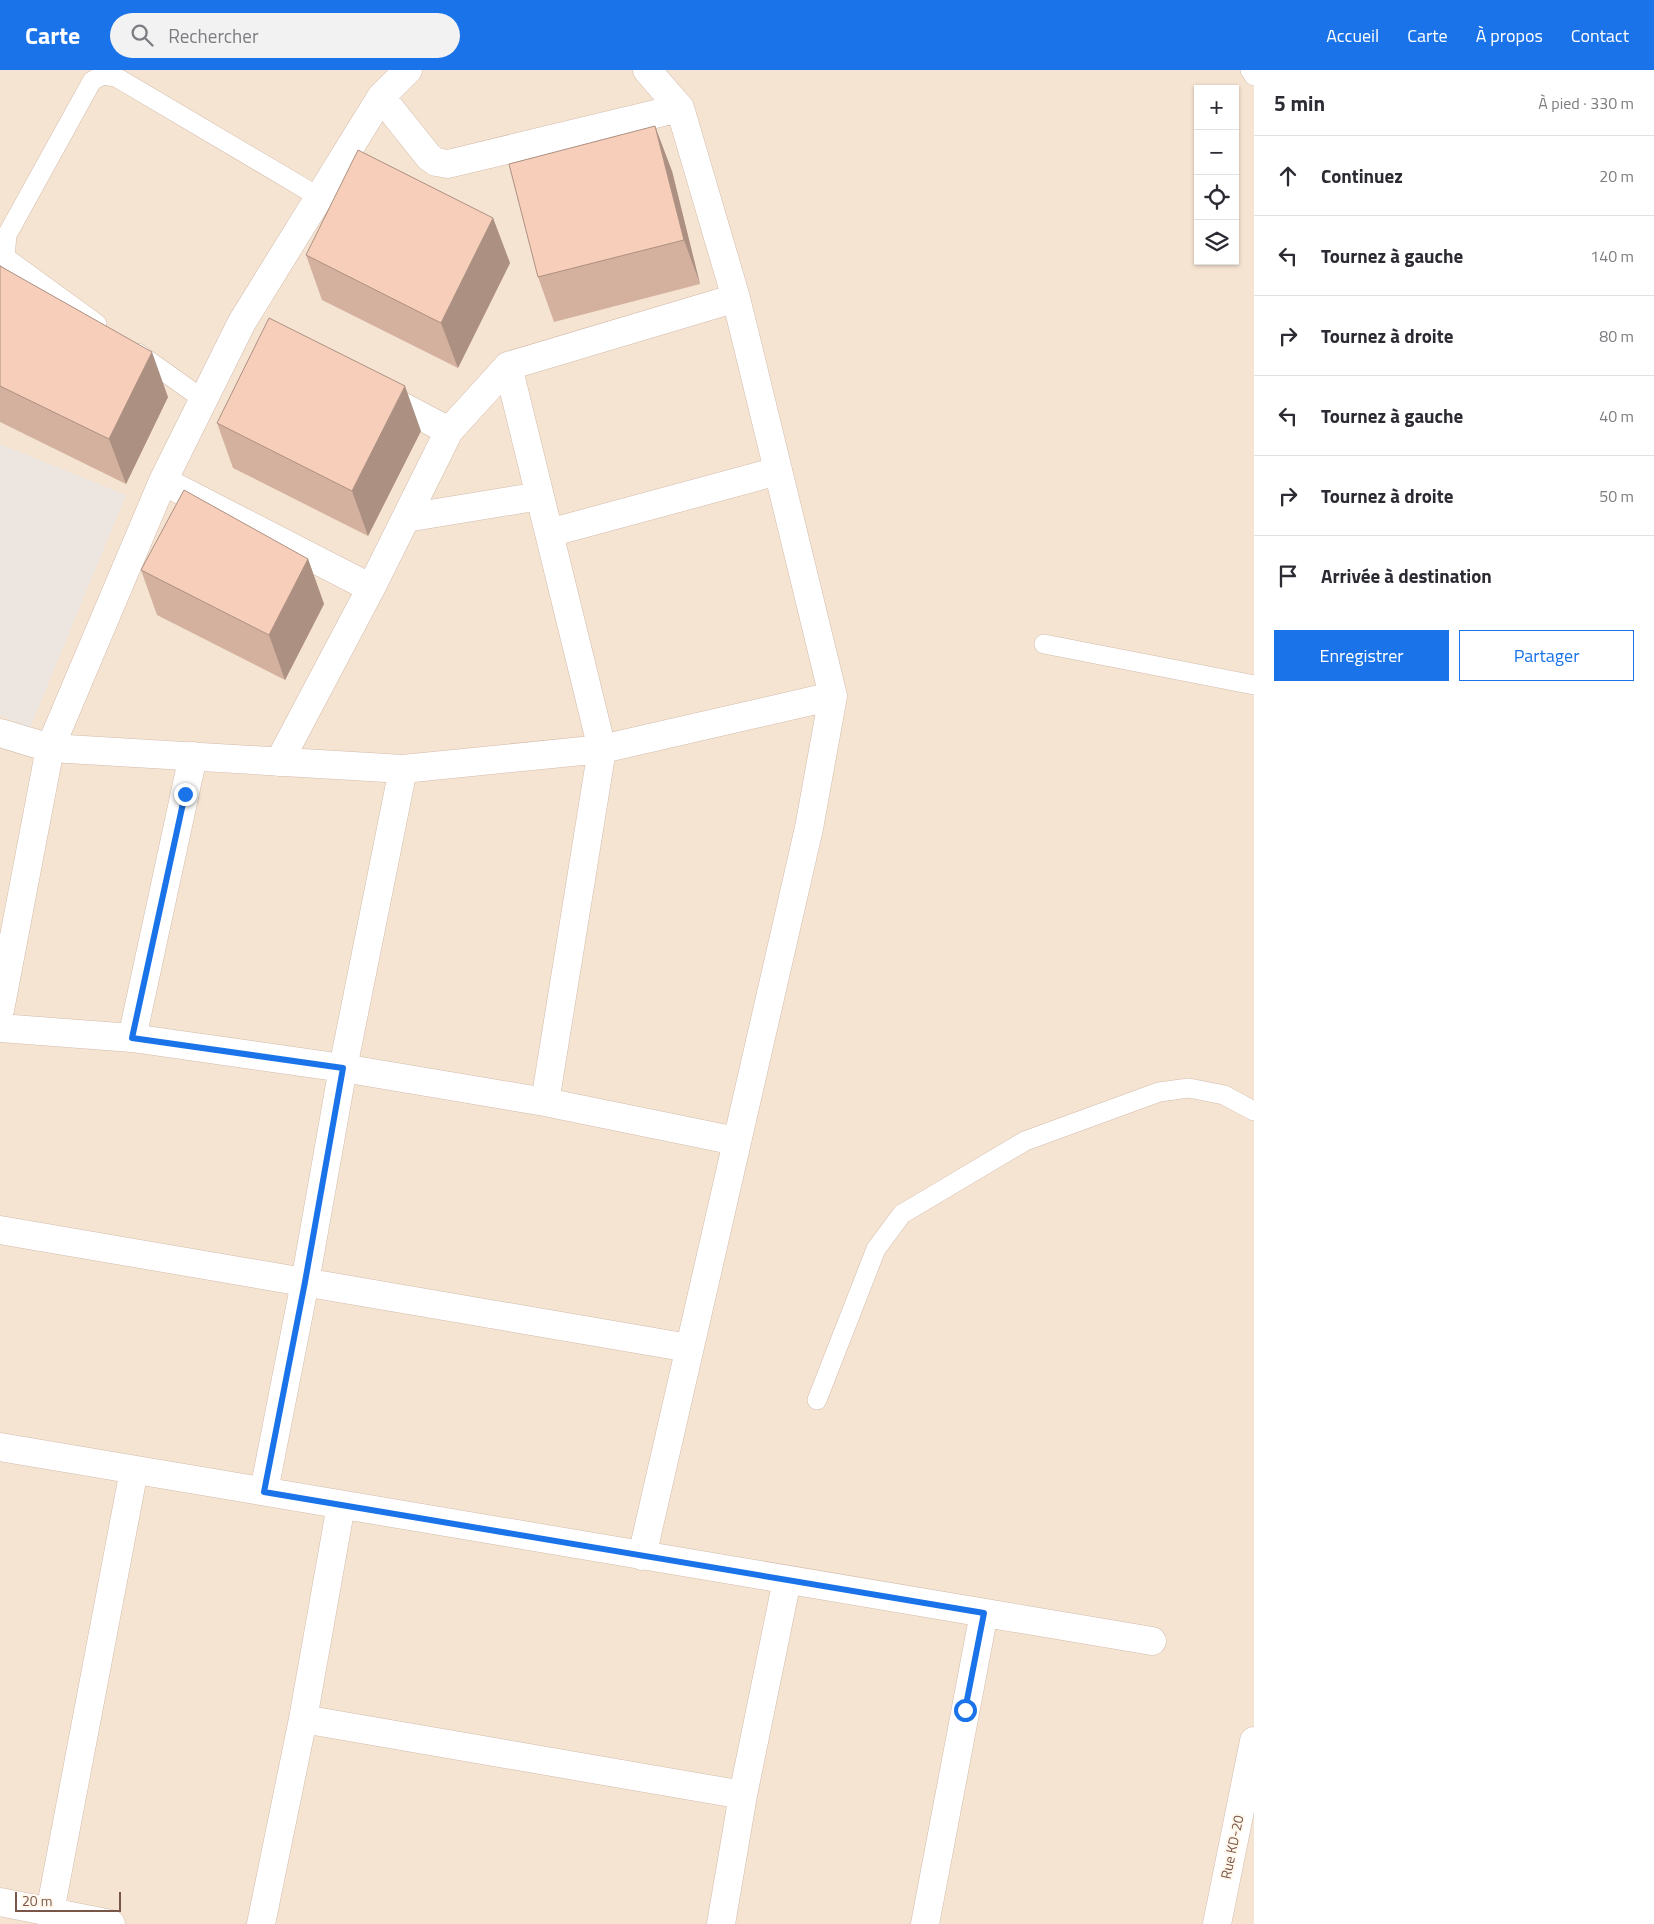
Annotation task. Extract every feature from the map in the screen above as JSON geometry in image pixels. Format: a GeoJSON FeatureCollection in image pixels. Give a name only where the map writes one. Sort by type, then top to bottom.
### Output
{"type":"FeatureCollection","features":[{"type":"Feature","properties":{"kind":"street"},"geometry":{"type":"LineString","coordinates":[[0,1010],[50,748],[163,481],[204,400],[251,327],[319,197],[381,97],[408,70]]}},
{"type":"Feature","properties":{"kind":"street"},"geometry":{"type":"LineString","coordinates":[[642,1556],[809,828],[833,696],[736,298],[680,108],[647,70]]}},
{"type":"Feature","properties":{"kind":"street"},"geometry":{"type":"LineString","coordinates":[[381,97],[429,157],[436,162],[448,164],[680,108]]}},
{"type":"Feature","properties":{"kind":"street"},"geometry":{"type":"LineString","coordinates":[[280,762],[371,588],[449,431],[508,366],[736,298]]}},
{"type":"Feature","properties":{"kind":"street"},"geometry":{"type":"LineString","coordinates":[[508,366],[602,749],[545,1102]]}},
{"type":"Feature","properties":{"kind":"street"},"geometry":{"type":"LineString","coordinates":[[363,386],[449,431]]}},
{"type":"Feature","properties":{"kind":"street"},"geometry":{"type":"LineString","coordinates":[[549,533],[778,471]]}},
{"type":"Feature","properties":{"kind":"street"},"geometry":{"type":"LineString","coordinates":[[163,481],[371,588]]}},
{"type":"Feature","properties":{"kind":"street"},"geometry":{"type":"LineString","coordinates":[[406,518],[540,496]]}},
{"type":"Feature","properties":{"kind":"street"},"geometry":{"type":"LineString","coordinates":[[0,733],[50,748],[403,769],[602,749],[833,696]]}},
{"type":"Feature","properties":{"kind":"street"},"geometry":{"type":"LineString","coordinates":[[132,1038],[193,756]]}},
{"type":"Feature","properties":{"kind":"street"},"geometry":{"type":"LineString","coordinates":[[264,1492],[305,1282],[343,1068],[403,769]]}},
{"type":"Feature","properties":{"kind":"street"},"geometry":{"type":"LineString","coordinates":[[0,1028],[132,1038],[343,1068],[545,1102],[736,1141]]}},
{"type":"Feature","properties":{"kind":"street"},"geometry":{"type":"LineString","coordinates":[[0,1230],[689,1348]]}},
{"type":"Feature","properties":{"kind":"street"},"geometry":{"type":"LineString","coordinates":[[0,1447],[1152,1641]]}},
{"type":"Feature","properties":{"kind":"street"},"geometry":{"type":"LineString","coordinates":[[35,1915],[134,1470]]}},
{"type":"Feature","properties":{"kind":"street"},"geometry":{"type":"LineString","coordinates":[[261,1924],[303,1719],[341,1505]]}},
{"type":"Feature","properties":{"kind":"street"},"geometry":{"type":"LineString","coordinates":[[720,1924],[743,1794],[787,1580]]}},
{"type":"Feature","properties":{"kind":"street"},"geometry":{"type":"LineString","coordinates":[[925,1924],[984,1613]]}},
{"type":"Feature","properties":{"kind":"street"},"geometry":{"type":"LineString","coordinates":[[303,1719],[743,1794]]}},
{"type":"Feature","properties":{"kind":"street","name":"Rue KD-20"},"geometry":{"type":"LineString","coordinates":[[1216,1924],[1254,1741]]}},
{"type":"Feature","properties":{"kind":"street"},"geometry":{"type":"LineString","coordinates":[[0,1902],[35,1915],[111,1924]]}},
{"type":"Feature","properties":{"kind":"lane"},"geometry":{"type":"LineString","coordinates":[[1250,70],[1254,76]]}},
{"type":"Feature","properties":{"kind":"lane"},"geometry":{"type":"LineString","coordinates":[[204,400],[5,257],[7,235],[92,81],[103,75],[116,77],[319,197]]}},
{"type":"Feature","properties":{"kind":"lane"},"geometry":{"type":"LineString","coordinates":[[1044,644],[1254,685]]}},
{"type":"Feature","properties":{"kind":"lane"},"geometry":{"type":"LineString","coordinates":[[817,1400],[876,1249],[902,1214],[1025,1141],[1159,1092],[1189,1088],[1224,1095],[1254,1111]]}},
{"type":"Feature","properties":{"kind":"shaded area"},"geometry":{"type":"Polygon","coordinates":[[[0,70],[1254,70],[1254,1924],[0,1924],[0,70]]]}},
{"type":"Feature","properties":{"kind":"shaded area"},"geometry":{"type":"Polygon","coordinates":[[[0,444],[126,495],[30,728],[0,715],[0,444]]]}},
{"type":"Feature","properties":{"kind":"building"},"geometry":{"type":"Polygon","coordinates":[[[655,126],[684,240],[538,277],[509,164],[655,126]]]}},
{"type":"Feature","properties":{"kind":"building"},"geometry":{"type":"Polygon","coordinates":[[[358,150],[493,218],[441,323],[306,255],[358,150]]]}},
{"type":"Feature","properties":{"kind":"building"},"geometry":{"type":"Polygon","coordinates":[[[0,266],[152,352],[109,439],[0,386],[0,266]]]}},
{"type":"Feature","properties":{"kind":"building"},"geometry":{"type":"Polygon","coordinates":[[[269,318],[405,386],[352,491],[217,423],[269,318]]]}},
{"type":"Feature","properties":{"kind":"building"},"geometry":{"type":"Polygon","coordinates":[[[184,490],[308,559],[269,635],[141,570],[184,490]]]}},
{"type":"Feature","properties":{"kind":"route"},"geometry":{"type":"LineString","coordinates":[[185,794],[132,1038],[343,1068],[305,1282],[264,1492],[984,1613],[965,1710]]}}]}
